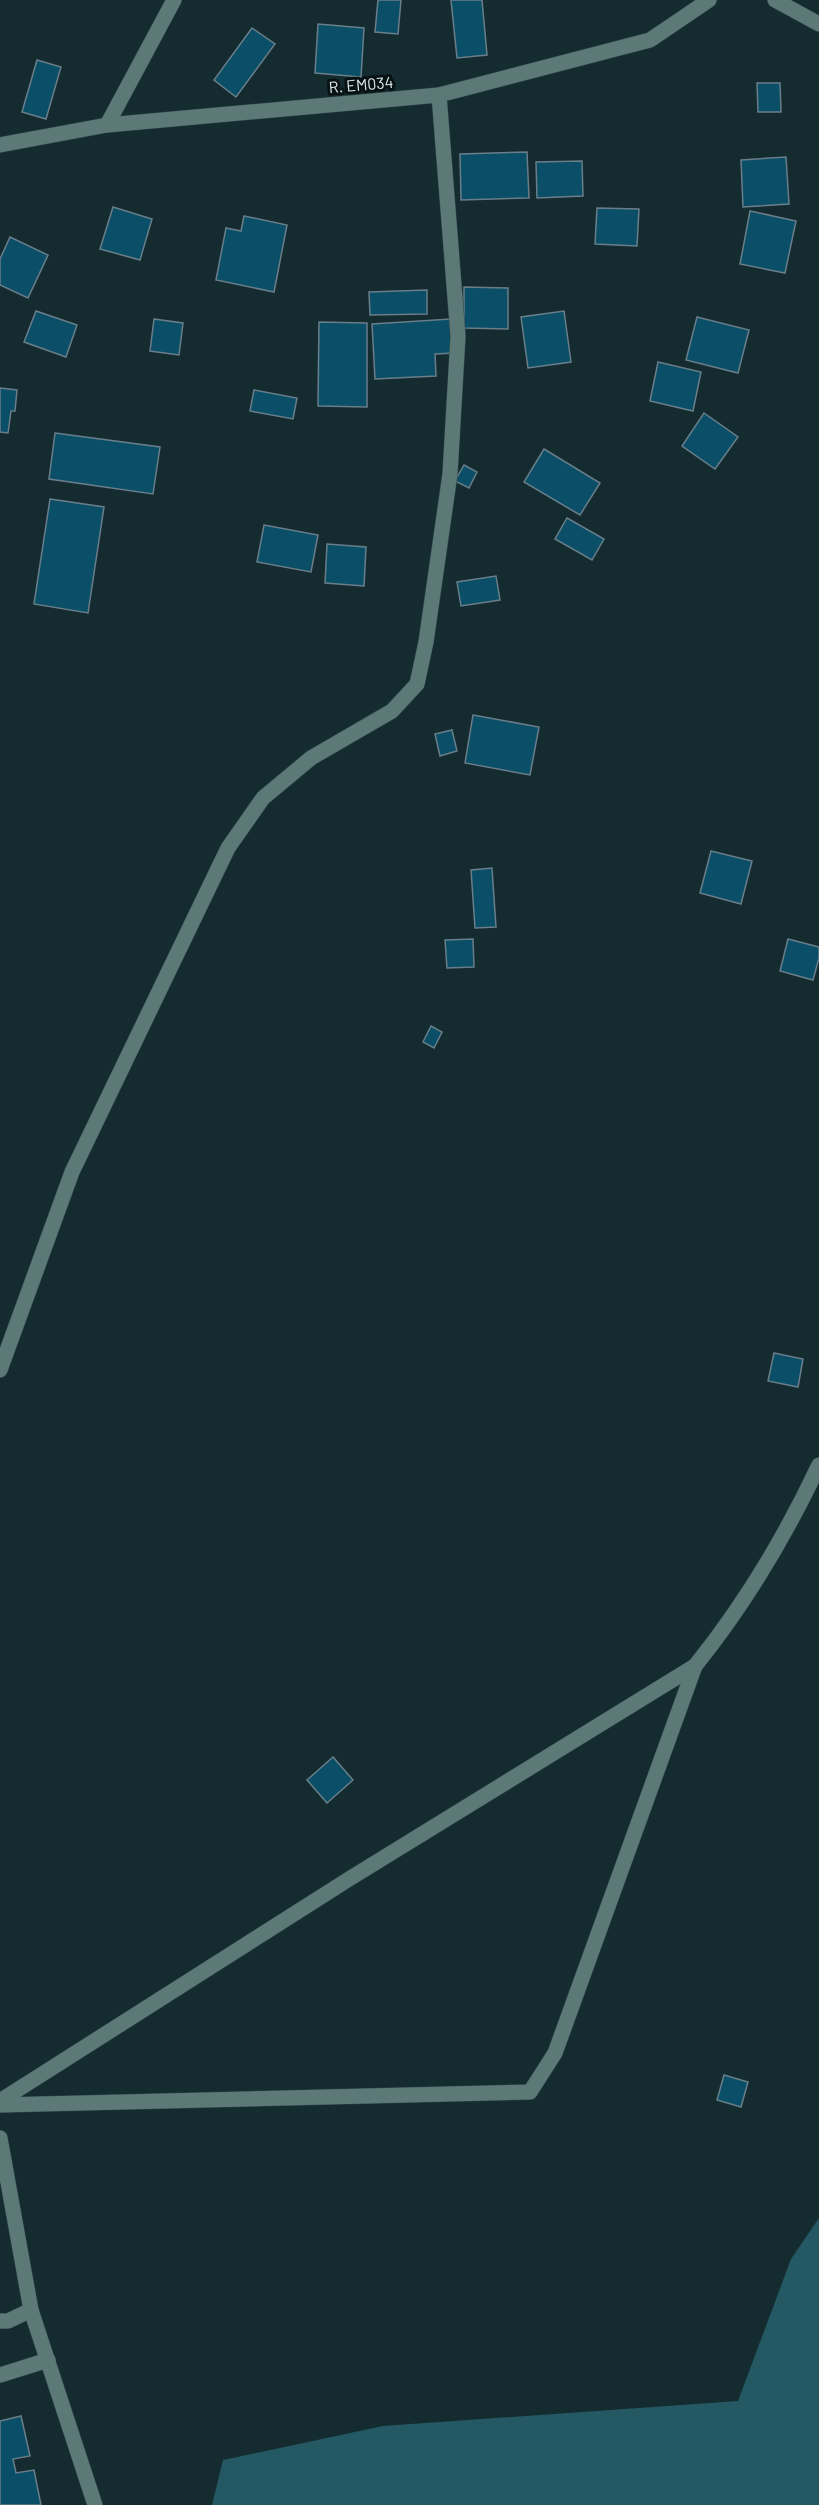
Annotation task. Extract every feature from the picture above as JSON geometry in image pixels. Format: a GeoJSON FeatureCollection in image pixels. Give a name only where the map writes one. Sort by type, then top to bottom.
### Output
{"type":"FeatureCollection","features":[{"type":"Feature","properties":{"kind":"street"},"geometry":{"type":"LineString","coordinates":[[107,126],[174,0]]}},
{"type":"Feature","properties":{"kind":"street","name":"R. EM034"},"geometry":{"type":"LineString","coordinates":[[0,145],[107,126],[439,95],[650,40],[709,0]]}},
{"type":"Feature","properties":{"kind":"street"},"geometry":{"type":"LineString","coordinates":[[775,0],[819,24]]}},
{"type":"Feature","properties":{"kind":"street"},"geometry":{"type":"LineString","coordinates":[[0,1370],[72,1172],[228,848],[263,798],[311,758],[392,711],[417,684],[426,642],[450,474],[458,336],[439,95]]}},
{"type":"Feature","properties":{"kind":"street"},"geometry":{"type":"LineString","coordinates":[[0,2103],[530,2092],[555,2053],[695,1666],[725,1629],[803,1499],[819,1465]]}},
{"type":"Feature","properties":{"kind":"street"},"geometry":{"type":"LineString","coordinates":[[0,2103],[349,1879],[695,1666]]}},
{"type":"Feature","properties":{"kind":"street"},"geometry":{"type":"LineString","coordinates":[[0,2138],[31,2310],[95,2505]]}},
{"type":"Feature","properties":{"kind":"street"},"geometry":{"type":"LineString","coordinates":[[0,2321],[8,2321],[31,2310]]}},
{"type":"Feature","properties":{"kind":"street"},"geometry":{"type":"LineString","coordinates":[[0,2375],[48,2360]]}},
{"type":"Feature","properties":{"kind":"shaded area"},"geometry":{"type":"Polygon","coordinates":[[[819,2218],[819,2505],[212,2505],[223,2460],[383,2426],[738,2401],[791,2259],[819,2218]]]}},
{"type":"Feature","properties":{"kind":"building"},"geometry":{"type":"Polygon","coordinates":[[[378,0],[401,0],[398,34],[375,32],[378,0]]]}},
{"type":"Feature","properties":{"kind":"building"},"geometry":{"type":"Polygon","coordinates":[[[451,0],[482,0],[487,55],[457,58],[451,0]]]}},
{"type":"Feature","properties":{"kind":"building"},"geometry":{"type":"Polygon","coordinates":[[[318,24],[364,28],[361,77],[315,73],[318,24]]]}},
{"type":"Feature","properties":{"kind":"building"},"geometry":{"type":"Polygon","coordinates":[[[252,28],[275,44],[236,97],[214,80],[252,28]]]}},
{"type":"Feature","properties":{"kind":"building"},"geometry":{"type":"Polygon","coordinates":[[[37,60],[61,67],[46,119],[22,112],[37,60]]]}},
{"type":"Feature","properties":{"kind":"building"},"geometry":{"type":"Polygon","coordinates":[[[757,83],[780,83],[781,112],[758,112],[757,83]]]}},
{"type":"Feature","properties":{"kind":"building"},"geometry":{"type":"Polygon","coordinates":[[[527,152],[529,198],[461,200],[460,154],[527,152]]]}},
{"type":"Feature","properties":{"kind":"building"},"geometry":{"type":"Polygon","coordinates":[[[786,157],[789,204],[743,207],[741,160],[786,157]]]}},
{"type":"Feature","properties":{"kind":"building"},"geometry":{"type":"Polygon","coordinates":[[[582,161],[583,196],[537,198],[536,162],[582,161]]]}},
{"type":"Feature","properties":{"kind":"building"},"geometry":{"type":"Polygon","coordinates":[[[113,207],[152,219],[140,260],[100,249],[113,207]]]}},
{"type":"Feature","properties":{"kind":"building"},"geometry":{"type":"Polygon","coordinates":[[[597,208],[639,209],[637,246],[595,244],[597,208]]]}},
{"type":"Feature","properties":{"kind":"building"},"geometry":{"type":"Polygon","coordinates":[[[750,211],[796,221],[785,273],[740,264],[750,211]]]}},
{"type":"Feature","properties":{"kind":"building"},"geometry":{"type":"Polygon","coordinates":[[[244,216],[287,225],[274,292],[216,280],[226,228],[241,231],[244,216]]]}},
{"type":"Feature","properties":{"kind":"building"},"geometry":{"type":"Polygon","coordinates":[[[10,237],[48,255],[28,298],[0,285],[0,259],[10,237]]]}},
{"type":"Feature","properties":{"kind":"building"},"geometry":{"type":"Polygon","coordinates":[[[464,287],[508,288],[508,329],[464,328],[464,287]]]}},
{"type":"Feature","properties":{"kind":"building"},"geometry":{"type":"Polygon","coordinates":[[[427,290],[427,314],[370,315],[369,292],[427,290]]]}},
{"type":"Feature","properties":{"kind":"building"},"geometry":{"type":"Polygon","coordinates":[[[36,311],[77,325],[66,357],[24,342],[36,311]]]}},
{"type":"Feature","properties":{"kind":"building"},"geometry":{"type":"Polygon","coordinates":[[[564,311],[571,362],[528,368],[521,317],[564,311]]]}},
{"type":"Feature","properties":{"kind":"building"},"geometry":{"type":"Polygon","coordinates":[[[697,317],[749,330],[738,373],[686,360],[697,317]]]}},
{"type":"Feature","properties":{"kind":"building"},"geometry":{"type":"Polygon","coordinates":[[[154,319],[183,323],[179,355],[150,351],[154,319]]]}},
{"type":"Feature","properties":{"kind":"building"},"geometry":{"type":"Polygon","coordinates":[[[451,319],[454,353],[435,354],[436,376],[375,379],[372,324],[451,319]]]}},
{"type":"Feature","properties":{"kind":"building"},"geometry":{"type":"Polygon","coordinates":[[[319,322],[367,323],[367,407],[318,406],[319,322]]]}},
{"type":"Feature","properties":{"kind":"building"},"geometry":{"type":"Polygon","coordinates":[[[658,362],[701,372],[693,411],[650,401],[658,362]]]}},
{"type":"Feature","properties":{"kind":"building"},"geometry":{"type":"Polygon","coordinates":[[[0,388],[17,390],[15,411],[11,411],[8,433],[0,432],[0,388]]]}},
{"type":"Feature","properties":{"kind":"building"},"geometry":{"type":"Polygon","coordinates":[[[254,390],[297,398],[293,419],[250,411],[254,390]]]}},
{"type":"Feature","properties":{"kind":"building"},"geometry":{"type":"Polygon","coordinates":[[[704,413],[738,437],[715,469],[682,446],[704,413]]]}},
{"type":"Feature","properties":{"kind":"building"},"geometry":{"type":"Polygon","coordinates":[[[55,433],[160,447],[153,494],[49,479],[55,433]]]}},
{"type":"Feature","properties":{"kind":"building"},"geometry":{"type":"Polygon","coordinates":[[[544,449],[600,483],[580,515],[524,482],[544,449]]]}},
{"type":"Feature","properties":{"kind":"building"},"geometry":{"type":"Polygon","coordinates":[[[464,465],[477,472],[469,488],[455,481],[464,465]]]}},
{"type":"Feature","properties":{"kind":"building"},"geometry":{"type":"Polygon","coordinates":[[[50,499],[104,507],[88,613],[34,604],[50,499]]]}},
{"type":"Feature","properties":{"kind":"building"},"geometry":{"type":"Polygon","coordinates":[[[567,518],[604,539],[592,560],[555,539],[567,518]]]}},
{"type":"Feature","properties":{"kind":"building"},"geometry":{"type":"Polygon","coordinates":[[[264,525],[318,535],[311,572],[257,562],[264,525]]]}},
{"type":"Feature","properties":{"kind":"building"},"geometry":{"type":"Polygon","coordinates":[[[327,544],[366,547],[364,586],[325,583],[327,544]]]}},
{"type":"Feature","properties":{"kind":"building"},"geometry":{"type":"Polygon","coordinates":[[[496,576],[500,600],[461,606],[457,582],[496,576]]]}},
{"type":"Feature","properties":{"kind":"building"},"geometry":{"type":"Polygon","coordinates":[[[473,715],[539,727],[530,775],[465,763],[473,715]]]}},
{"type":"Feature","properties":{"kind":"building"},"geometry":{"type":"Polygon","coordinates":[[[452,730],[457,751],[440,756],[435,734],[452,730]]]}},
{"type":"Feature","properties":{"kind":"building"},"geometry":{"type":"Polygon","coordinates":[[[711,851],[752,861],[741,904],[700,893],[711,851]]]}},
{"type":"Feature","properties":{"kind":"building"},"geometry":{"type":"Polygon","coordinates":[[[492,868],[496,927],[475,928],[471,870],[492,868]]]}},
{"type":"Feature","properties":{"kind":"building"},"geometry":{"type":"Polygon","coordinates":[[[473,939],[474,967],[447,968],[445,940],[473,939]]]}},
{"type":"Feature","properties":{"kind":"building"},"geometry":{"type":"Polygon","coordinates":[[[788,939],[819,947],[819,958],[813,980],[780,971],[788,939]]]}},
{"type":"Feature","properties":{"kind":"building"},"geometry":{"type":"Polygon","coordinates":[[[431,1026],[442,1032],[434,1048],[423,1042],[431,1026]]]}},
{"type":"Feature","properties":{"kind":"building"},"geometry":{"type":"Polygon","coordinates":[[[774,1353],[803,1359],[798,1387],[768,1381],[774,1353]]]}},
{"type":"Feature","properties":{"kind":"building"},"geometry":{"type":"Polygon","coordinates":[[[333,1757],[353,1780],[327,1803],[307,1780],[333,1757]]]}},
{"type":"Feature","properties":{"kind":"building"},"geometry":{"type":"Polygon","coordinates":[[[724,2075],[748,2082],[741,2107],[717,2100],[724,2075]]]}},
{"type":"Feature","properties":{"kind":"building"},"geometry":{"type":"Polygon","coordinates":[[[21,2416],[30,2456],[13,2459],[16,2473],[34,2470],[41,2505],[0,2505],[0,2421],[21,2416]]]}}]}
